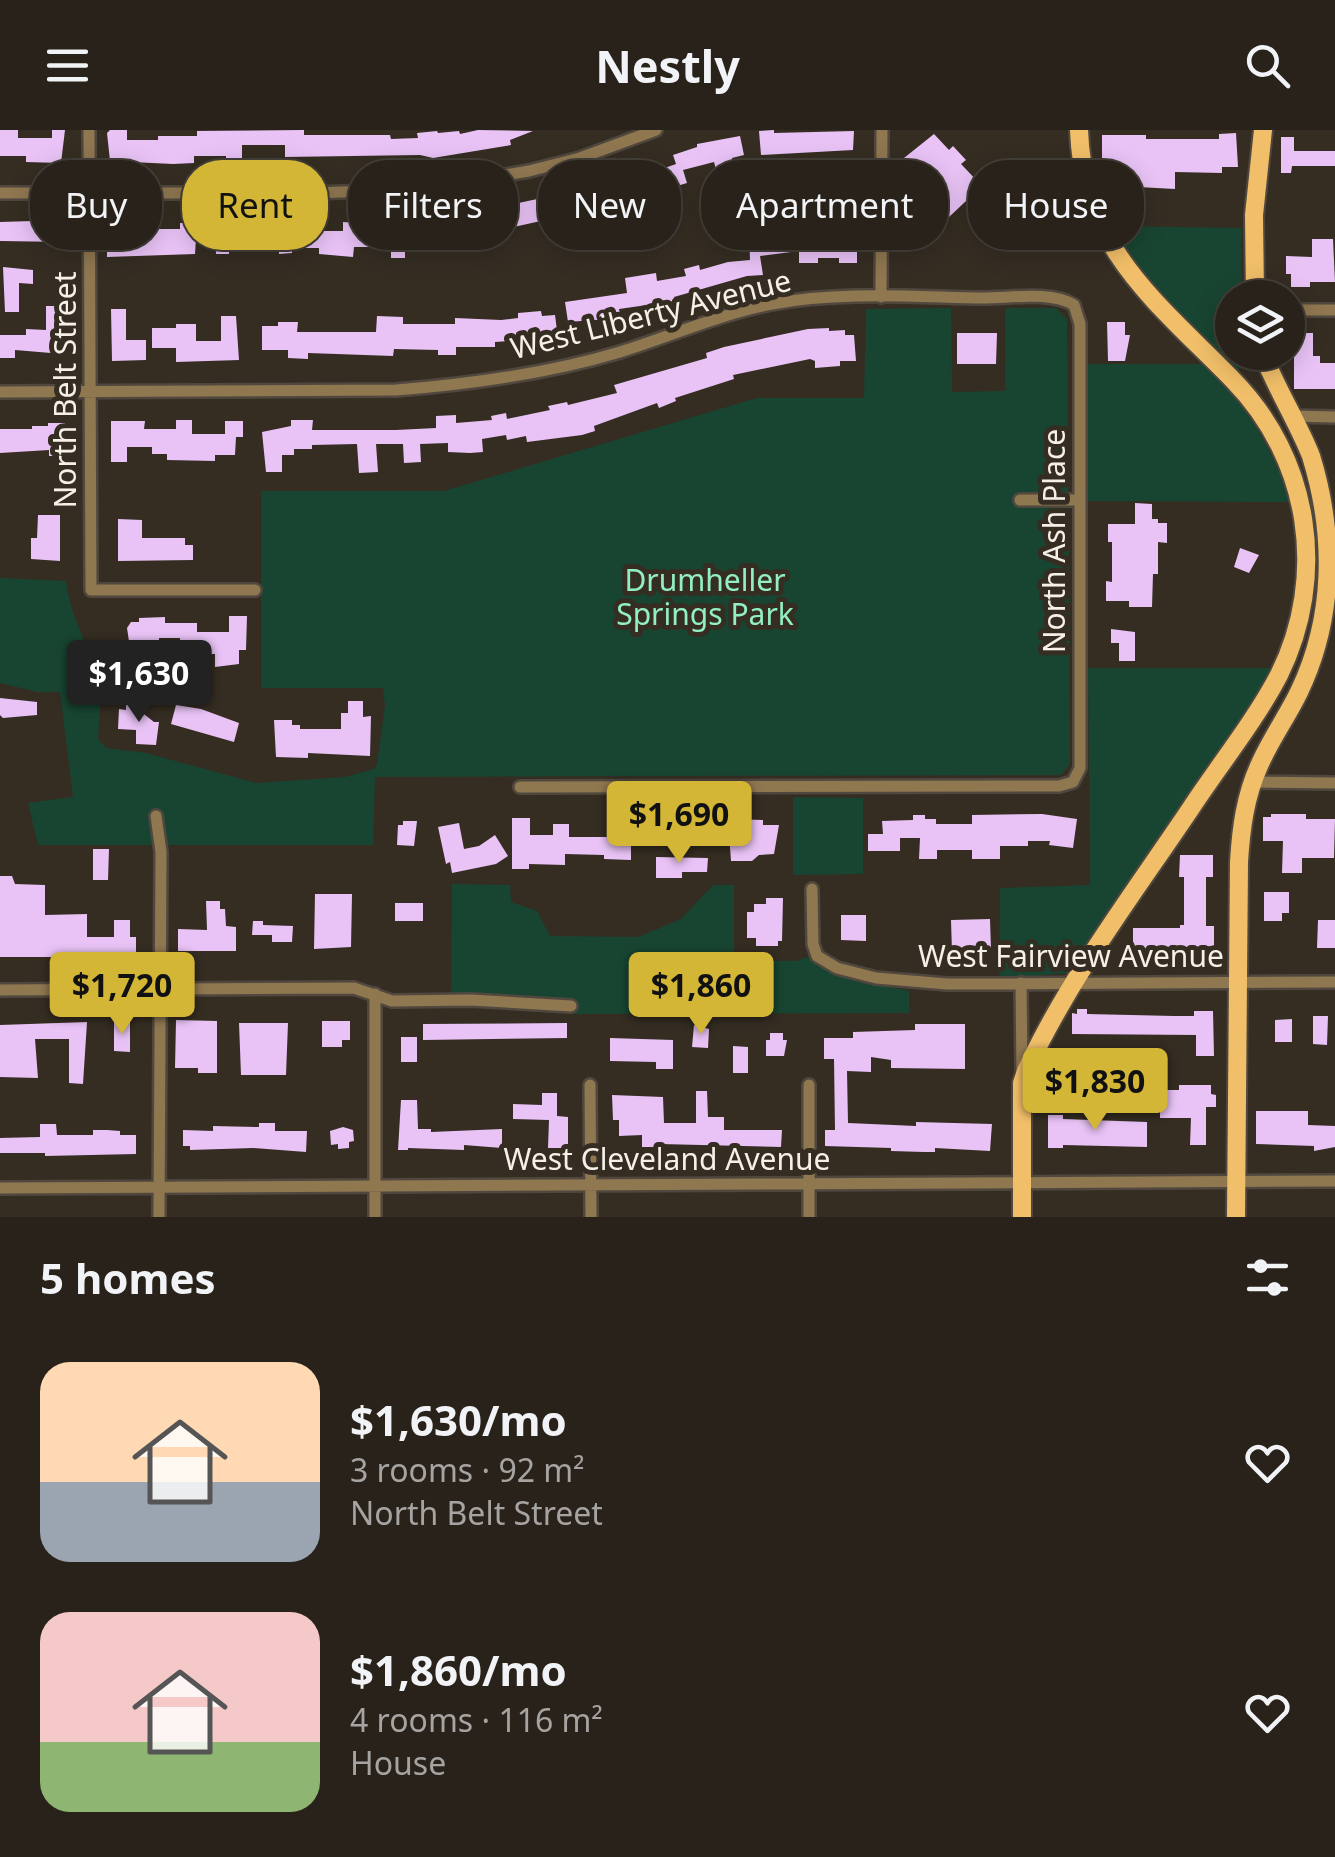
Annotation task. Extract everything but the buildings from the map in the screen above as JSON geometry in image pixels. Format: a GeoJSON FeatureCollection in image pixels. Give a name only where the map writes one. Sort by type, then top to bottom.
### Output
{"type":"FeatureCollection","features":[{"type":"Feature","properties":{"kind":"main road"},"geometry":{"type":"LineString","coordinates":[[1022,1217],[1022,1083],[1040,1041],[1074,983],[1278,676],[1300,618],[1307,553],[1302,506],[1279,441],[1243,390],[1148,297],[1112,249],[1091,205],[1080,157],[1079,130]]}},
{"type":"Feature","properties":{"kind":"main road"},"geometry":{"type":"LineString","coordinates":[[1255,280],[1254,215],[1263,130]]}},
{"type":"Feature","properties":{"kind":"main road"},"geometry":{"type":"LineString","coordinates":[[1236,1217],[1238,862],[1244,812],[1252,782],[1308,674],[1324,627],[1331,547],[1328,515],[1313,462],[1270,370]]}},
{"type":"Feature","properties":{"kind":"street","name":"North Belt Street"},"geometry":{"type":"LineString","coordinates":[[89,130],[89,160]]}},
{"type":"Feature","properties":{"kind":"street"},"geometry":{"type":"LineString","coordinates":[[162,194],[422,189],[529,172],[656,130]]}},
{"type":"Feature","properties":{"kind":"street"},"geometry":{"type":"LineString","coordinates":[[881,298],[882,130]]}},
{"type":"Feature","properties":{"kind":"street"},"geometry":{"type":"LineString","coordinates":[[0,193],[30,193]]}},
{"type":"Feature","properties":{"kind":"street","name":"North Belt Street"},"geometry":{"type":"LineString","coordinates":[[90,250],[92,590],[255,590]]}},
{"type":"Feature","properties":{"kind":"street","name":"West Liberty Avenue"},"geometry":{"type":"LineString","coordinates":[[0,392],[360,391],[458,385],[570,365],[775,303],[881,298],[1056,299],[1074,305]]}},
{"type":"Feature","properties":{"kind":"street","name":"North Ash Place"},"geometry":{"type":"LineString","coordinates":[[520,787],[1059,786],[1077,778],[1080,324],[1074,305]]}},
{"type":"Feature","properties":{"kind":"street"},"geometry":{"type":"LineString","coordinates":[[1305,310],[1335,310]]}},
{"type":"Feature","properties":{"kind":"street"},"geometry":{"type":"LineString","coordinates":[[1291,416],[1335,417]]}},
{"type":"Feature","properties":{"kind":"street"},"geometry":{"type":"LineString","coordinates":[[1020,500],[1080,500]]}},
{"type":"Feature","properties":{"kind":"street"},"geometry":{"type":"LineString","coordinates":[[1252,782],[1335,783]]}},
{"type":"Feature","properties":{"kind":"street"},"geometry":{"type":"LineString","coordinates":[[156,816],[161,844],[159,1217]]}},
{"type":"Feature","properties":{"kind":"street","name":"West Fairview Avenue"},"geometry":{"type":"LineString","coordinates":[[812,890],[815,952],[837,968],[887,980],[1335,982]]}},
{"type":"Feature","properties":{"kind":"street"},"geometry":{"type":"LineString","coordinates":[[1021,983],[1022,1083]]}},
{"type":"Feature","properties":{"kind":"street"},"geometry":{"type":"LineString","coordinates":[[0,990],[354,988],[396,1001],[471,1000],[571,1006]]}},
{"type":"Feature","properties":{"kind":"street"},"geometry":{"type":"LineString","coordinates":[[375,994],[375,1217]]}},
{"type":"Feature","properties":{"kind":"street"},"geometry":{"type":"LineString","coordinates":[[809,1084],[809,1217]]}},
{"type":"Feature","properties":{"kind":"street"},"geometry":{"type":"LineString","coordinates":[[590,1085],[590,1217]]}},
{"type":"Feature","properties":{"kind":"street","name":"West Cleveland Avenue"},"geometry":{"type":"LineString","coordinates":[[0,1188],[1335,1182]]}},
{"type":"Feature","properties":{"kind":"green space"},"geometry":{"type":"Polygon","coordinates":[[[1144,227],[1241,228],[1242,280],[1215,280],[1215,351],[1152,290],[1124,250],[1144,250],[1144,227]]]}},
{"type":"Feature","properties":{"kind":"green space","name":"Drumheller Springs Park"},"geometry":{"type":"Polygon","coordinates":[[[951,308],[952,392],[1005,391],[1005,308],[1056,308],[1067,319],[1070,764],[1061,775],[375,777],[373,845],[38,845],[28,803],[73,797],[60,692],[37,692],[0,683],[0,578],[66,581],[98,681],[98,739],[107,748],[146,753],[256,783],[345,777],[374,769],[385,705],[383,688],[261,688],[261,491],[444,491],[757,398],[864,398],[866,309],[951,308]]]}},
{"type":"Feature","properties":{"kind":"green space"},"geometry":{"type":"Polygon","coordinates":[[[1087,364],[1206,364],[1256,428],[1291,502],[1087,501],[1087,364]]]}},
{"type":"Feature","properties":{"kind":"green space"},"geometry":{"type":"Polygon","coordinates":[[[1088,668],[1274,668],[1069,973],[999,979],[1000,888],[1090,885],[1088,668]]]}},
{"type":"Feature","properties":{"kind":"green space"},"geometry":{"type":"Polygon","coordinates":[[[793,797],[863,798],[863,874],[793,875],[793,797]]]}},
{"type":"Feature","properties":{"kind":"green space"},"geometry":{"type":"Polygon","coordinates":[[[452,884],[510,885],[511,902],[537,911],[550,936],[638,937],[681,919],[713,885],[734,885],[734,961],[796,961],[808,957],[842,976],[909,991],[909,1013],[574,1014],[572,1000],[451,993],[452,884]]]}}]}
